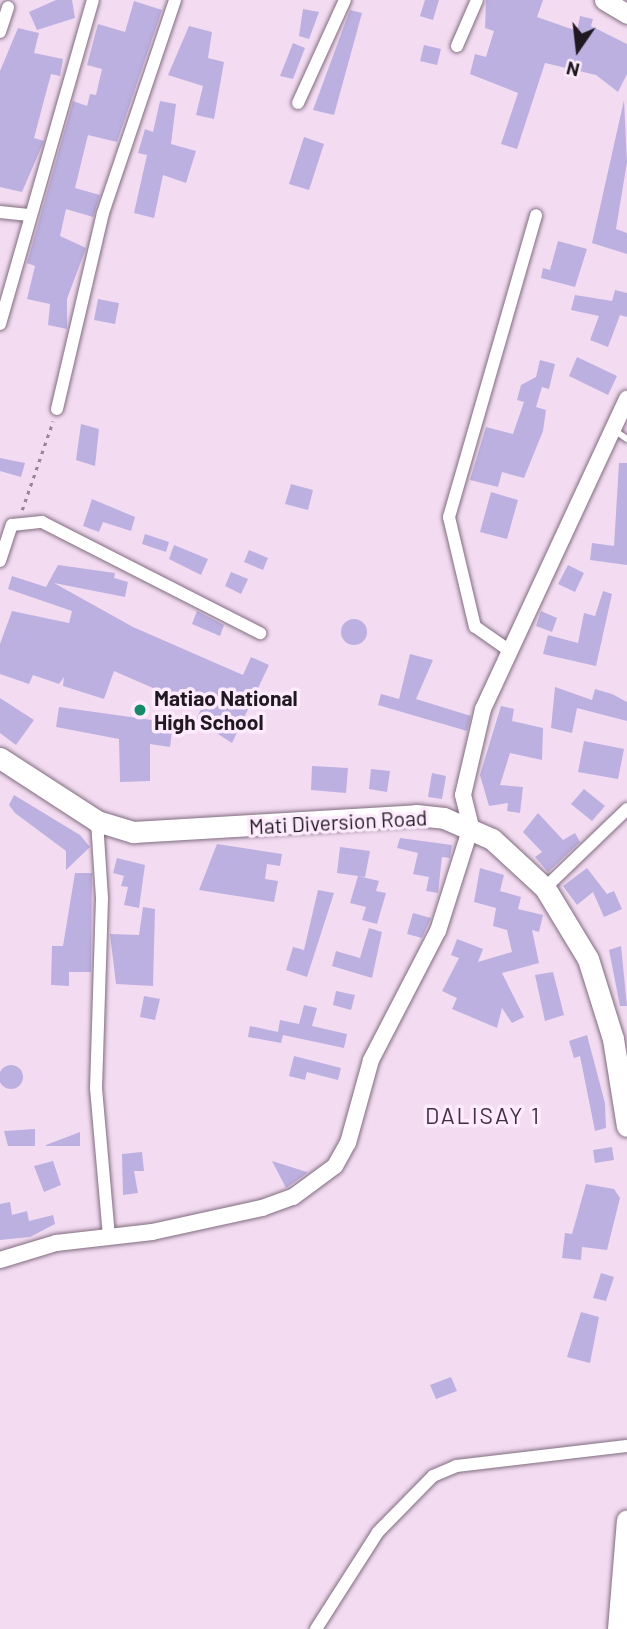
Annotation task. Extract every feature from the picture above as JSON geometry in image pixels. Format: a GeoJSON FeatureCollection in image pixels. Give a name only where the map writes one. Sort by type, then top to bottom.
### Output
{"type":"FeatureCollection","features":[{"type":"Feature","properties":{"kind":"highway","name":"Mati Diversion Road"},"geometry":{"type":"LineString","coordinates":[[0,758],[97,821],[159,832],[370,816],[444,818],[471,827],[545,888],[588,959],[602,998],[627,1126]]}},
{"type":"Feature","properties":{"kind":"highway"},"geometry":{"type":"LineString","coordinates":[[618,1629],[627,1520]]}},
{"type":"Feature","properties":{"kind":"main road"},"geometry":{"type":"LineString","coordinates":[[604,0],[627,14]]}},
{"type":"Feature","properties":{"kind":"street"},"geometry":{"type":"LineString","coordinates":[[0,324],[93,0]]}},
{"type":"Feature","properties":{"kind":"street"},"geometry":{"type":"LineString","coordinates":[[58,409],[103,213],[175,0]]}},
{"type":"Feature","properties":{"kind":"street"},"geometry":{"type":"LineString","coordinates":[[298,103],[345,0]]}},
{"type":"Feature","properties":{"kind":"street"},"geometry":{"type":"LineString","coordinates":[[457,46],[477,0]]}},
{"type":"Feature","properties":{"kind":"street"},"geometry":{"type":"LineString","coordinates":[[0,32],[9,6]]}},
{"type":"Feature","properties":{"kind":"street"},"geometry":{"type":"LineString","coordinates":[[0,212],[31,215]]}},
{"type":"Feature","properties":{"kind":"street"},"geometry":{"type":"LineString","coordinates":[[507,649],[475,626],[449,517],[536,215]]}},
{"type":"Feature","properties":{"kind":"street"},"geometry":{"type":"LineString","coordinates":[[444,818],[463,795],[483,709],[507,649],[627,399]]}},
{"type":"Feature","properties":{"kind":"street"},"geometry":{"type":"LineString","coordinates":[[0,561],[7,534],[19,520],[42,522],[260,633]]}},
{"type":"Feature","properties":{"kind":"street"},"geometry":{"type":"LineString","coordinates":[[0,1260],[262,1208],[293,1197],[335,1166],[348,1143],[371,1060],[434,941],[471,827],[463,795]]}},
{"type":"Feature","properties":{"kind":"street"},"geometry":{"type":"LineString","coordinates":[[545,888],[627,809]]}},
{"type":"Feature","properties":{"kind":"street"},"geometry":{"type":"LineString","coordinates":[[97,821],[102,898],[96,1088],[108,1237]]}},
{"type":"Feature","properties":{"kind":"street"},"geometry":{"type":"LineString","coordinates":[[316,1629],[378,1532],[433,1476],[456,1466],[627,1446]]}},
{"type":"Feature","properties":{"kind":"lane"},"geometry":{"type":"LineString","coordinates":[[612,429],[627,439]]}},
{"type":"Feature","properties":{"kind":"path"},"geometry":{"type":"LineString","coordinates":[[19,520],[58,409]]}},
{"type":"Feature","properties":{"kind":"building"},"geometry":{"type":"Polygon","coordinates":[[[56,0],[72,0],[75,18],[37,30],[29,12],[56,0]]]}},
{"type":"Feature","properties":{"kind":"building"},"geometry":{"type":"Polygon","coordinates":[[[425,0],[439,0],[433,20],[420,16],[425,0]]]}},
{"type":"Feature","properties":{"kind":"building"},"geometry":{"type":"Polygon","coordinates":[[[486,0],[543,0],[537,17],[577,31],[580,16],[593,19],[591,26],[627,44],[627,74],[618,92],[596,75],[545,63],[517,149],[501,144],[518,93],[470,74],[475,54],[486,57],[494,31],[485,28],[486,0]]]}},
{"type":"Feature","properties":{"kind":"building"},"geometry":{"type":"Polygon","coordinates":[[[134,1],[162,10],[117,142],[88,135],[75,188],[100,195],[93,217],[66,209],[60,236],[86,248],[67,299],[67,329],[48,325],[50,304],[27,299],[35,266],[27,263],[73,101],[87,106],[90,94],[96,95],[102,69],[87,65],[98,24],[125,32],[134,1]]]}},
{"type":"Feature","properties":{"kind":"building"},"geometry":{"type":"Polygon","coordinates":[[[303,9],[319,12],[309,39],[299,36],[303,9]]]}},
{"type":"Feature","properties":{"kind":"building"},"geometry":{"type":"Polygon","coordinates":[[[350,10],[362,13],[334,115],[313,110],[350,10]]]}},
{"type":"Feature","properties":{"kind":"building"},"geometry":{"type":"Polygon","coordinates":[[[189,26],[212,32],[208,58],[224,62],[214,119],[196,115],[203,86],[168,75],[189,26]]]}},
{"type":"Feature","properties":{"kind":"building"},"geometry":{"type":"Polygon","coordinates":[[[18,28],[39,33],[34,53],[63,59],[60,76],[51,74],[34,138],[44,141],[22,192],[0,187],[0,71],[18,28]]]}},
{"type":"Feature","properties":{"kind":"building"},"geometry":{"type":"Polygon","coordinates":[[[293,43],[305,48],[293,79],[280,76],[293,43]]]}},
{"type":"Feature","properties":{"kind":"building"},"geometry":{"type":"Polygon","coordinates":[[[424,45],[441,49],[437,65],[420,61],[424,45]]]}},
{"type":"Feature","properties":{"kind":"building"},"geometry":{"type":"Polygon","coordinates":[[[624,100],[627,162],[616,229],[627,233],[627,254],[592,243],[624,100]]]}},
{"type":"Feature","properties":{"kind":"building"},"geometry":{"type":"Polygon","coordinates":[[[160,101],[176,104],[171,144],[196,151],[186,183],[163,175],[154,218],[134,213],[147,155],[138,153],[145,129],[153,132],[160,101]]]}},
{"type":"Feature","properties":{"kind":"building"},"geometry":{"type":"Polygon","coordinates":[[[304,137],[324,144],[309,190],[289,184],[304,137]]]}},
{"type":"Feature","properties":{"kind":"building"},"geometry":{"type":"Polygon","coordinates":[[[558,241],[587,249],[575,287],[541,278],[543,268],[550,270],[558,241]]]}},
{"type":"Feature","properties":{"kind":"building"},"geometry":{"type":"Polygon","coordinates":[[[615,290],[627,293],[627,317],[620,315],[608,347],[590,340],[599,316],[571,310],[575,295],[612,301],[615,290]]]}},
{"type":"Feature","properties":{"kind":"building"},"geometry":{"type":"Polygon","coordinates":[[[98,299],[119,303],[115,324],[94,320],[98,299]]]}},
{"type":"Feature","properties":{"kind":"building"},"geometry":{"type":"Polygon","coordinates":[[[577,357],[617,376],[608,395],[569,376],[577,357]]]}},
{"type":"Feature","properties":{"kind":"building"},"geometry":{"type":"Polygon","coordinates":[[[540,360],[555,364],[549,389],[542,387],[536,407],[546,410],[543,431],[524,478],[502,472],[498,487],[470,480],[486,427],[513,434],[524,402],[517,400],[521,385],[536,377],[540,360]]]}},
{"type":"Feature","properties":{"kind":"building"},"geometry":{"type":"Polygon","coordinates":[[[81,424],[99,429],[95,466],[76,460],[81,424]]]}},
{"type":"Feature","properties":{"kind":"building"},"geometry":{"type":"Polygon","coordinates":[[[0,458],[25,463],[21,477],[0,471],[0,458]]]}},
{"type":"Feature","properties":{"kind":"building"},"geometry":{"type":"Polygon","coordinates":[[[619,463],[627,463],[627,565],[590,560],[592,543],[614,546],[619,463]]]}},
{"type":"Feature","properties":{"kind":"building"},"geometry":{"type":"Polygon","coordinates":[[[291,484],[313,490],[308,510],[285,504],[291,484]]]}},
{"type":"Feature","properties":{"kind":"building"},"geometry":{"type":"Polygon","coordinates":[[[491,492],[518,500],[507,539],[480,532],[491,492]]]}},
{"type":"Feature","properties":{"kind":"building"},"geometry":{"type":"Polygon","coordinates":[[[92,499],[135,517],[131,531],[103,522],[99,532],[83,526],[92,499]]]}},
{"type":"Feature","properties":{"kind":"building"},"geometry":{"type":"Polygon","coordinates":[[[145,534],[169,542],[166,552],[142,544],[145,534]]]}},
{"type":"Feature","properties":{"kind":"building"},"geometry":{"type":"Polygon","coordinates":[[[174,545],[208,559],[201,575],[169,559],[174,545]]]}},
{"type":"Feature","properties":{"kind":"building"},"geometry":{"type":"Polygon","coordinates":[[[249,550],[268,558],[263,570],[244,562],[249,550]]]}},
{"type":"Feature","properties":{"kind":"building"},"geometry":{"type":"Polygon","coordinates":[[[58,565],[115,573],[114,578],[128,582],[125,597],[54,583],[133,627],[243,675],[251,657],[269,665],[232,743],[196,720],[201,709],[114,671],[104,699],[63,686],[64,677],[59,684],[33,675],[29,684],[0,674],[0,644],[12,611],[69,623],[72,611],[8,589],[12,576],[46,587],[58,565]]]}},
{"type":"Feature","properties":{"kind":"building"},"geometry":{"type":"Polygon","coordinates":[[[568,565],[584,573],[575,592],[558,584],[568,565]]]}},
{"type":"Feature","properties":{"kind":"building"},"geometry":{"type":"Polygon","coordinates":[[[231,572],[248,579],[241,594],[225,586],[231,572]]]}},
{"type":"Feature","properties":{"kind":"building"},"geometry":{"type":"Polygon","coordinates":[[[603,591],[612,594],[596,666],[543,654],[548,635],[578,643],[584,613],[595,616],[603,591]]]}},
{"type":"Feature","properties":{"kind":"building"},"geometry":{"type":"Polygon","coordinates":[[[197,611],[224,625],[220,636],[192,624],[197,611]]]}},
{"type":"Feature","properties":{"kind":"building"},"geometry":{"type":"Polygon","coordinates":[[[541,611],[557,618],[552,632],[536,626],[541,611]]]}},
{"type":"Feature","properties":{"kind":"building"},"geometry":{"type":"Polygon","coordinates":[[[354,619],[363,623],[367,632],[363,641],[354,645],[345,641],[341,632],[345,623],[354,619]]]}},
{"type":"Feature","properties":{"kind":"building"},"geometry":{"type":"Polygon","coordinates":[[[410,654],[433,660],[416,699],[471,716],[467,731],[378,705],[381,694],[399,699],[410,654]]]}},
{"type":"Feature","properties":{"kind":"building"},"geometry":{"type":"Polygon","coordinates":[[[555,687],[592,700],[595,689],[612,694],[627,702],[627,721],[577,708],[572,733],[551,728],[555,687]]]}},
{"type":"Feature","properties":{"kind":"building"},"geometry":{"type":"Polygon","coordinates":[[[0,698],[34,720],[16,745],[0,733],[0,698]]]}},
{"type":"Feature","properties":{"kind":"building"},"geometry":{"type":"Polygon","coordinates":[[[501,706],[514,709],[512,721],[543,728],[542,760],[510,753],[500,785],[523,787],[520,813],[507,811],[508,803],[489,806],[480,775],[501,706]]]}},
{"type":"Feature","properties":{"kind":"building"},"geometry":{"type":"Polygon","coordinates":[[[59,707],[173,723],[170,747],[150,744],[150,781],[120,782],[119,739],[56,727],[59,707]]]}},
{"type":"Feature","properties":{"kind":"building"},"geometry":{"type":"Polygon","coordinates":[[[584,741],[624,749],[618,779],[578,772],[584,741]]]}},
{"type":"Feature","properties":{"kind":"building"},"geometry":{"type":"Polygon","coordinates":[[[312,766],[348,768],[346,793],[311,790],[312,766]]]}},
{"type":"Feature","properties":{"kind":"building"},"geometry":{"type":"Polygon","coordinates":[[[371,769],[390,771],[387,792],[369,789],[371,769]]]}},
{"type":"Feature","properties":{"kind":"building"},"geometry":{"type":"Polygon","coordinates":[[[432,773],[446,776],[442,799],[428,797],[432,773]]]}},
{"type":"Feature","properties":{"kind":"building"},"geometry":{"type":"Polygon","coordinates":[[[584,789],[605,806],[592,821],[571,804],[584,789]]]}},
{"type":"Feature","properties":{"kind":"building"},"geometry":{"type":"Polygon","coordinates":[[[14,795],[80,835],[90,847],[66,870],[66,851],[15,813],[9,805],[14,795]]]}},
{"type":"Feature","properties":{"kind":"building"},"geometry":{"type":"Polygon","coordinates":[[[538,813],[563,840],[575,833],[580,842],[548,872],[535,857],[542,852],[523,832],[538,813]]]}},
{"type":"Feature","properties":{"kind":"building"},"geometry":{"type":"Polygon","coordinates":[[[400,838],[452,845],[450,858],[442,857],[438,893],[426,891],[429,877],[413,874],[418,853],[397,848],[400,838]]]}},
{"type":"Feature","properties":{"kind":"building"},"geometry":{"type":"Polygon","coordinates":[[[217,844],[282,854],[280,866],[267,864],[265,879],[278,881],[274,902],[199,890],[217,844]]]}},
{"type":"Feature","properties":{"kind":"building"},"geometry":{"type":"Polygon","coordinates":[[[340,847],[370,851],[365,877],[337,873],[340,847]]]}},
{"type":"Feature","properties":{"kind":"building"},"geometry":{"type":"Polygon","coordinates":[[[117,858],[145,865],[139,908],[124,905],[128,887],[121,886],[124,876],[113,873],[117,858]]]}},
{"type":"Feature","properties":{"kind":"building"},"geometry":{"type":"Polygon","coordinates":[[[480,868],[504,875],[500,891],[521,897],[518,909],[543,915],[539,932],[532,930],[539,963],[502,973],[524,1017],[512,1023],[502,1008],[497,1028],[452,1009],[457,998],[442,991],[459,958],[451,955],[457,939],[483,949],[478,962],[512,952],[507,930],[493,926],[496,908],[474,902],[480,868]]]}},
{"type":"Feature","properties":{"kind":"building"},"geometry":{"type":"Polygon","coordinates":[[[587,868],[607,894],[614,891],[622,909],[604,917],[593,892],[577,905],[563,886],[587,868]]]}},
{"type":"Feature","properties":{"kind":"building"},"geometry":{"type":"Polygon","coordinates":[[[75,873],[92,873],[91,972],[69,972],[69,986],[51,985],[52,946],[63,946],[75,873]]]}},
{"type":"Feature","properties":{"kind":"building"},"geometry":{"type":"Polygon","coordinates":[[[358,876],[379,881],[376,891],[386,893],[377,924],[362,920],[366,907],[350,903],[358,876]]]}},
{"type":"Feature","properties":{"kind":"building"},"geometry":{"type":"Polygon","coordinates":[[[318,890],[334,893],[307,977],[286,970],[293,947],[304,950],[318,890]]]}},
{"type":"Feature","properties":{"kind":"building"},"geometry":{"type":"Polygon","coordinates":[[[143,907],[155,909],[153,986],[116,984],[110,934],[139,935],[143,907]]]}},
{"type":"Feature","properties":{"kind":"building"},"geometry":{"type":"Polygon","coordinates":[[[413,913],[431,918],[422,938],[407,934],[413,913]]]}},
{"type":"Feature","properties":{"kind":"building"},"geometry":{"type":"Polygon","coordinates":[[[369,928],[382,932],[372,978],[332,966],[336,951],[360,958],[369,928]]]}},
{"type":"Feature","properties":{"kind":"building"},"geometry":{"type":"Polygon","coordinates":[[[621,946],[627,1006],[620,1006],[609,950],[621,946]]]}},
{"type":"Feature","properties":{"kind":"building"},"geometry":{"type":"Polygon","coordinates":[[[553,972],[564,1015],[545,1021],[535,975],[553,972]]]}},
{"type":"Feature","properties":{"kind":"building"},"geometry":{"type":"Polygon","coordinates":[[[336,991],[355,995],[351,1010],[333,1005],[336,991]]]}},
{"type":"Feature","properties":{"kind":"building"},"geometry":{"type":"Polygon","coordinates":[[[144,996],[160,999],[155,1020],[140,1017],[144,996]]]}},
{"type":"Feature","properties":{"kind":"building"},"geometry":{"type":"Polygon","coordinates":[[[304,1005],[317,1008],[312,1026],[347,1034],[344,1048],[283,1035],[281,1043],[248,1037],[250,1026],[278,1032],[280,1020],[299,1024],[304,1005]]]}},
{"type":"Feature","properties":{"kind":"building"},"geometry":{"type":"Polygon","coordinates":[[[587,1035],[605,1103],[606,1128],[595,1131],[580,1056],[574,1058],[569,1041],[587,1035]]]}},
{"type":"Feature","properties":{"kind":"building"},"geometry":{"type":"Polygon","coordinates":[[[294,1056],[341,1068],[338,1080],[307,1072],[305,1080],[289,1076],[294,1056]]]}},
{"type":"Feature","properties":{"kind":"building"},"geometry":{"type":"Polygon","coordinates":[[[11,1065],[20,1068],[23,1077],[20,1086],[11,1089],[2,1086],[-1,1077],[2,1068],[11,1065]]]}},
{"type":"Feature","properties":{"kind":"building"},"geometry":{"type":"Polygon","coordinates":[[[35,1129],[35,1146],[8,1146],[4,1131],[35,1129]]]}},
{"type":"Feature","properties":{"kind":"building"},"geometry":{"type":"Polygon","coordinates":[[[80,1132],[80,1146],[46,1146],[46,1145],[80,1132]]]}},
{"type":"Feature","properties":{"kind":"building"},"geometry":{"type":"Polygon","coordinates":[[[612,1147],[614,1160],[595,1163],[593,1150],[612,1147]]]}},
{"type":"Feature","properties":{"kind":"building"},"geometry":{"type":"Polygon","coordinates":[[[142,1152],[144,1171],[134,1171],[138,1193],[123,1195],[122,1154],[142,1152]]]}},
{"type":"Feature","properties":{"kind":"building"},"geometry":{"type":"Polygon","coordinates":[[[53,1161],[61,1185],[44,1192],[34,1166],[53,1161]]]}},
{"type":"Feature","properties":{"kind":"building"},"geometry":{"type":"Polygon","coordinates":[[[272,1161],[307,1172],[307,1173],[286,1188],[272,1161]]]}},
{"type":"Feature","properties":{"kind":"building"},"geometry":{"type":"Polygon","coordinates":[[[586,1184],[614,1189],[620,1198],[607,1250],[582,1247],[581,1260],[562,1258],[565,1233],[572,1234],[586,1184]]]}},
{"type":"Feature","properties":{"kind":"building"},"geometry":{"type":"Polygon","coordinates":[[[10,1202],[12,1215],[27,1211],[29,1221],[53,1215],[55,1224],[30,1237],[0,1240],[0,1204],[10,1202]]]}},
{"type":"Feature","properties":{"kind":"building"},"geometry":{"type":"Polygon","coordinates":[[[601,1273],[614,1277],[606,1301],[593,1298],[601,1273]]]}},
{"type":"Feature","properties":{"kind":"building"},"geometry":{"type":"Polygon","coordinates":[[[581,1312],[599,1317],[590,1363],[567,1357],[581,1312]]]}},
{"type":"Feature","properties":{"kind":"building"},"geometry":{"type":"Polygon","coordinates":[[[451,1377],[457,1391],[436,1399],[430,1385],[451,1377]]]}},
{"type":"Feature","properties":{"kind":"place","name":"Matiao National High School"},"geometry":{"type":"Point","coordinates":[140,710]}},
{"type":"Feature","properties":{"kind":"district","name":"DALISAY 1"},"geometry":{"type":"Point","coordinates":[483,1115]}}]}
